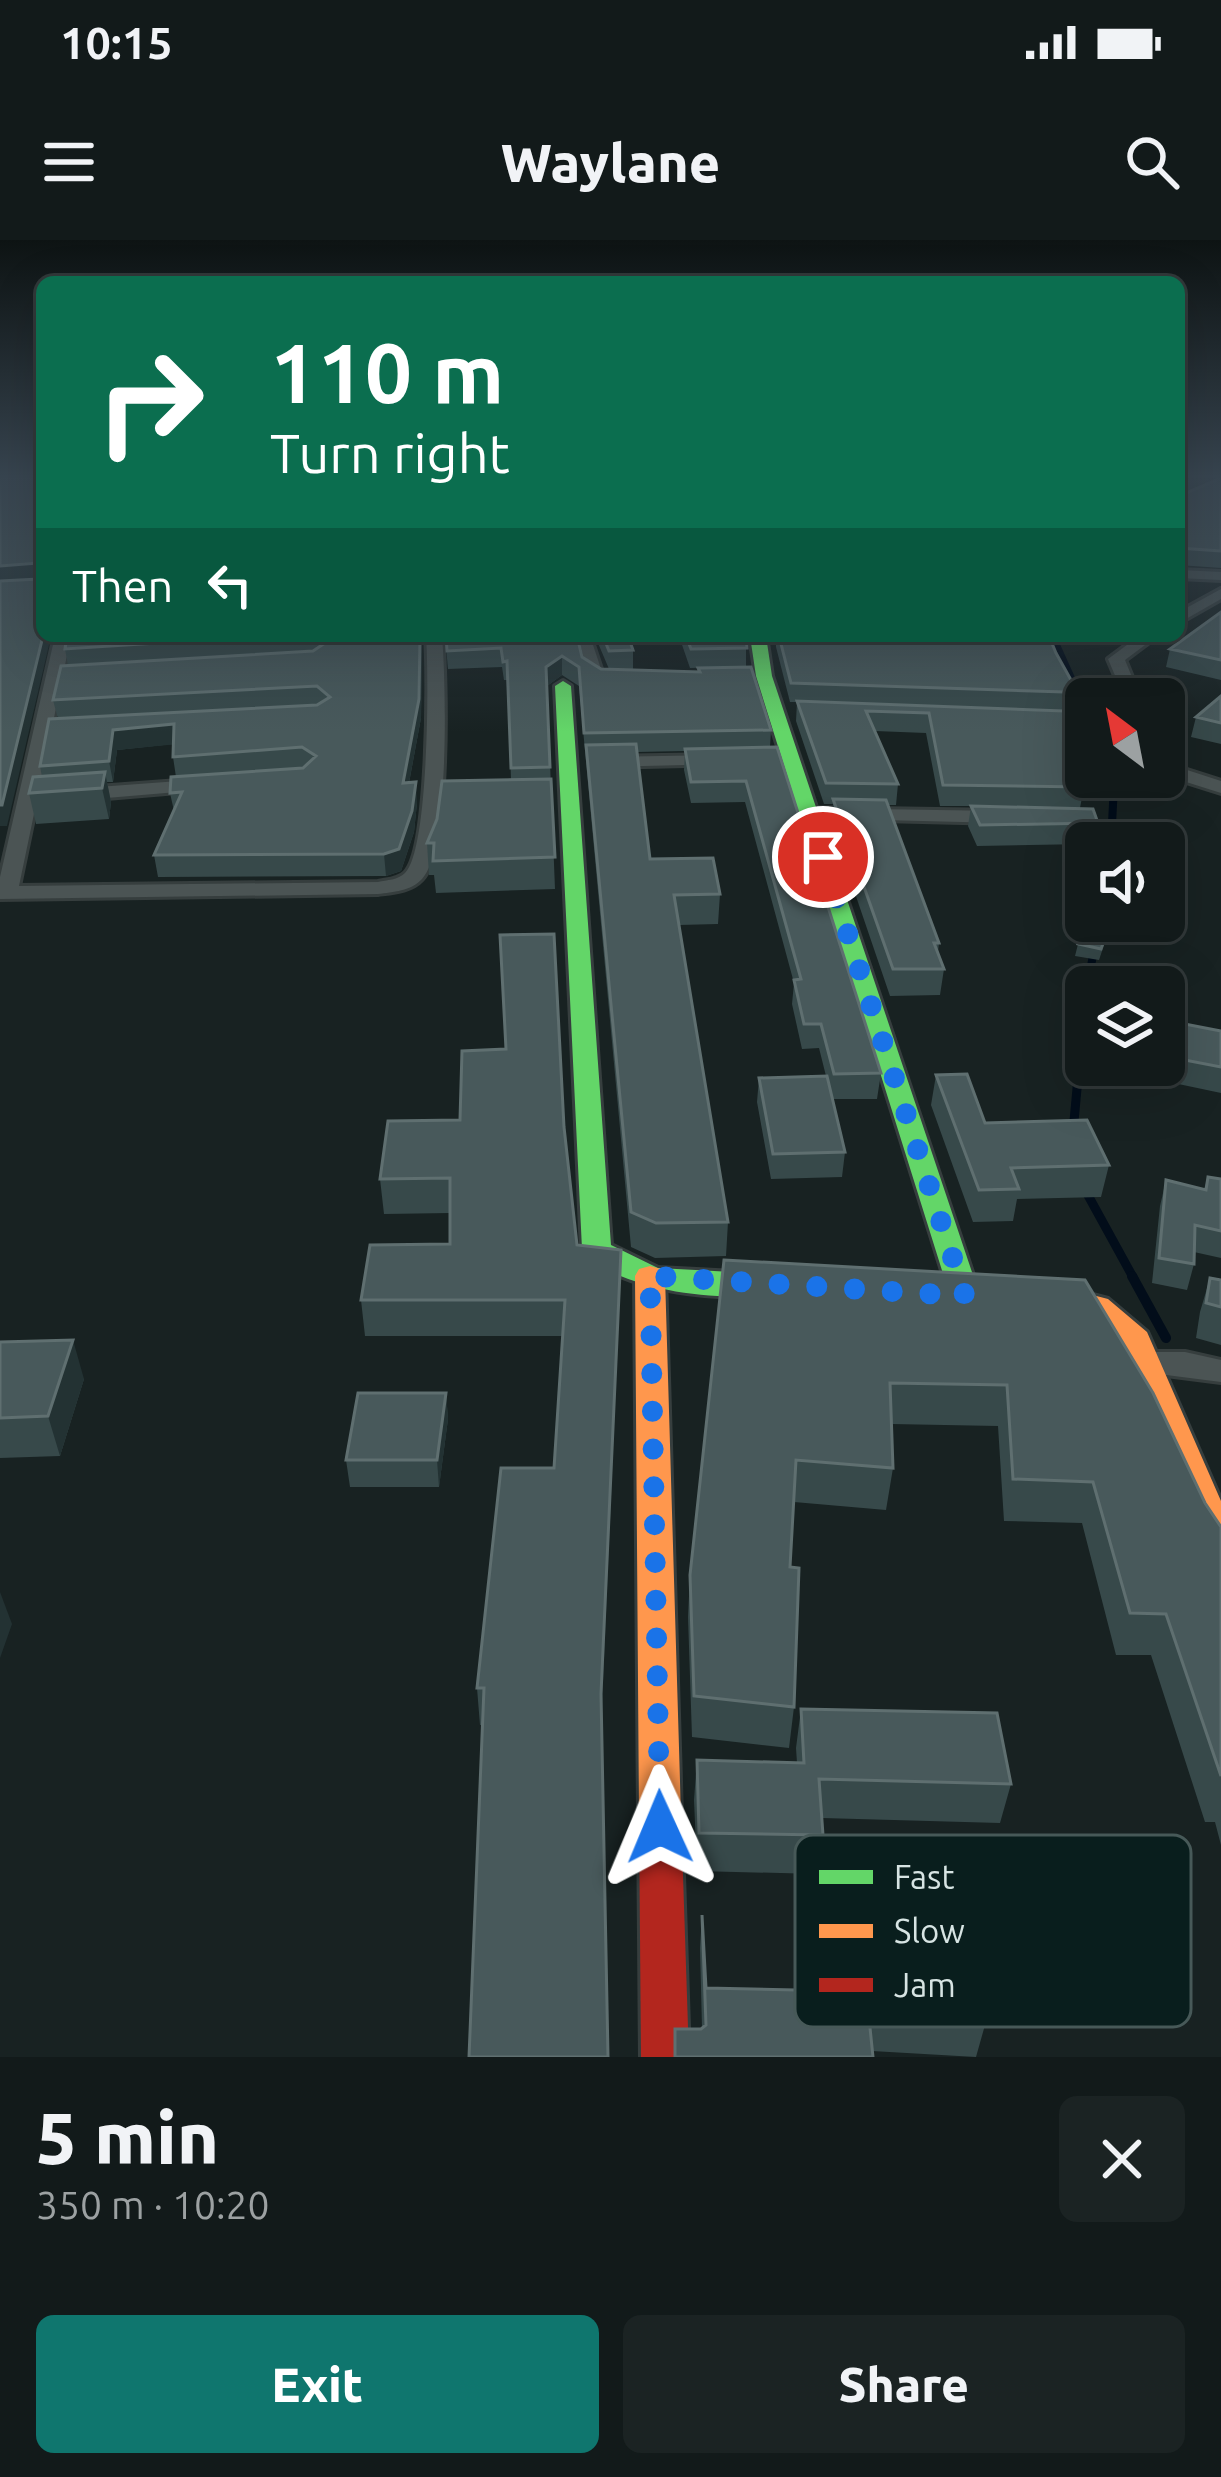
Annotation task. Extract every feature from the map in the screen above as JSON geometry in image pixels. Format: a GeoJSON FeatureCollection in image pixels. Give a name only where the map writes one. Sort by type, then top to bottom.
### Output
{"type":"FeatureCollection","features":[{"type":"Feature","properties":{"kind":"street"},"geometry":{"type":"LineString","coordinates":[[1185,574],[1221,576]]}},
{"type":"Feature","properties":{"kind":"street"},"geometry":{"type":"LineString","coordinates":[[1185,614],[1221,592]]}},
{"type":"Feature","properties":{"kind":"street"},"geometry":{"type":"LineString","coordinates":[[63,642],[31,798],[4,893],[395,885],[421,867],[440,666],[435,642]]}},
{"type":"Feature","properties":{"kind":"street"},"geometry":{"type":"LineString","coordinates":[[585,642],[598,677],[631,678]]}},
{"type":"Feature","properties":{"kind":"street"},"geometry":{"type":"LineString","coordinates":[[764,642],[753,676],[787,712],[779,759],[808,814],[966,1296]]}},
{"type":"Feature","properties":{"kind":"street"},"geometry":{"type":"LineString","coordinates":[[1124,678],[1116,659],[1140,642]]}},
{"type":"Feature","properties":{"kind":"street"},"geometry":{"type":"LineString","coordinates":[[55,677],[79,676]]}},
{"type":"Feature","properties":{"kind":"street"},"geometry":{"type":"LineString","coordinates":[[563,686],[565,763],[557,798],[597,1249],[608,1261],[650,1276],[808,1286]]}},
{"type":"Feature","properties":{"kind":"street"},"geometry":{"type":"LineString","coordinates":[[44,730],[68,729]]}},
{"type":"Feature","properties":{"kind":"street"},"geometry":{"type":"LineString","coordinates":[[565,763],[746,760]]}},
{"type":"Feature","properties":{"kind":"street"},"geometry":{"type":"LineString","coordinates":[[1185,776],[1221,787]]}},
{"type":"Feature","properties":{"kind":"street"},"geometry":{"type":"LineString","coordinates":[[31,798],[237,783]]}},
{"type":"Feature","properties":{"kind":"street"},"geometry":{"type":"LineString","coordinates":[[429,801],[452,801]]}},
{"type":"Feature","properties":{"kind":"street"},"geometry":{"type":"LineString","coordinates":[[808,814],[1022,818]]}},
{"type":"Feature","properties":{"kind":"street"},"geometry":{"type":"LineString","coordinates":[[650,1276],[665,2057]]}},
{"type":"Feature","properties":{"kind":"street"},"geometry":{"type":"LineString","coordinates":[[1036,1296],[1080,1299],[1097,1306],[1136,1340],[1221,1543]]}},
{"type":"Feature","properties":{"kind":"street"},"geometry":{"type":"LineString","coordinates":[[1146,1363],[1186,1363],[1221,1371]]}},
{"type":"Feature","properties":{"kind":"building"},"geometry":{"type":"Polygon","coordinates":[[[36,579],[36,642],[42,642],[2,805],[0,805],[0,581],[36,579]]]}},
{"type":"Feature","properties":{"kind":"building"},"geometry":{"type":"Polygon","coordinates":[[[1221,612],[1221,660],[1170,649],[1221,612]]]}},
{"type":"Feature","properties":{"kind":"building"},"geometry":{"type":"Polygon","coordinates":[[[66,642],[174,642],[65,649],[66,642]]]}},
{"type":"Feature","properties":{"kind":"building"},"geometry":{"type":"Polygon","coordinates":[[[420,642],[419,699],[403,783],[416,782],[399,849],[384,854],[154,855],[182,792],[170,793],[171,777],[303,768],[316,756],[302,747],[173,757],[174,724],[113,730],[109,761],[40,766],[49,719],[317,705],[330,697],[317,686],[53,700],[61,666],[313,651],[325,643],[420,642]]]}},
{"type":"Feature","properties":{"kind":"building"},"geometry":{"type":"Polygon","coordinates":[[[446,642],[578,642],[582,657],[601,669],[700,672],[698,668],[751,667],[771,730],[584,733],[579,667],[562,656],[546,667],[550,767],[511,768],[507,661],[503,662],[501,648],[447,651],[446,642]]]}},
{"type":"Feature","properties":{"kind":"building"},"geometry":{"type":"Polygon","coordinates":[[[605,642],[630,642],[633,650],[609,651],[605,642]]]}},
{"type":"Feature","properties":{"kind":"building"},"geometry":{"type":"Polygon","coordinates":[[[688,642],[746,642],[747,648],[691,649],[688,642]]]}},
{"type":"Feature","properties":{"kind":"building"},"geometry":{"type":"Polygon","coordinates":[[[781,642],[1051,642],[1070,678],[1065,678],[1065,692],[791,683],[781,642]]]}},
{"type":"Feature","properties":{"kind":"building"},"geometry":{"type":"Polygon","coordinates":[[[1221,696],[1221,723],[1196,717],[1221,696]]]}},
{"type":"Feature","properties":{"kind":"building"},"geometry":{"type":"Polygon","coordinates":[[[797,701],[1064,711],[1065,787],[943,785],[929,713],[866,711],[898,784],[826,783],[797,701]]]}},
{"type":"Feature","properties":{"kind":"building"},"geometry":{"type":"Polygon","coordinates":[[[636,744],[650,859],[713,858],[720,894],[674,895],[728,1222],[656,1223],[631,1212],[586,745],[636,744]]]}},
{"type":"Feature","properties":{"kind":"building"},"geometry":{"type":"Polygon","coordinates":[[[777,747],[881,1073],[834,1074],[821,1024],[804,1024],[794,980],[801,979],[746,781],[691,782],[685,749],[777,747]]]}},
{"type":"Feature","properties":{"kind":"building"},"geometry":{"type":"Polygon","coordinates":[[[105,772],[102,788],[29,793],[33,777],[105,772]]]}},
{"type":"Feature","properties":{"kind":"building"},"geometry":{"type":"Polygon","coordinates":[[[551,779],[555,857],[433,861],[434,843],[427,843],[437,819],[442,781],[551,779]]]}},
{"type":"Feature","properties":{"kind":"building"},"geometry":{"type":"Polygon","coordinates":[[[833,799],[886,800],[939,943],[934,943],[944,969],[893,969],[833,799]]]}},
{"type":"Feature","properties":{"kind":"building"},"geometry":{"type":"Polygon","coordinates":[[[971,806],[1093,809],[1098,822],[1065,822],[980,825],[971,806]]]}},
{"type":"Feature","properties":{"kind":"building"},"geometry":{"type":"Polygon","coordinates":[[[554,934],[564,1127],[577,1245],[621,1250],[601,1694],[608,2057],[469,2057],[484,1688],[477,1688],[501,1468],[554,1468],[565,1300],[361,1300],[370,1245],[450,1244],[450,1178],[380,1179],[388,1121],[460,1120],[462,1051],[506,1049],[500,935],[554,934]]]}},
{"type":"Feature","properties":{"kind":"building"},"geometry":{"type":"Polygon","coordinates":[[[1079,942],[1104,942],[1101,949],[1079,942]]]}},
{"type":"Feature","properties":{"kind":"building"},"geometry":{"type":"Polygon","coordinates":[[[1185,1024],[1221,1031],[1221,1067],[1185,1060],[1185,1024]]]}},
{"type":"Feature","properties":{"kind":"building"},"geometry":{"type":"Polygon","coordinates":[[[967,1074],[985,1123],[1087,1120],[1109,1165],[1011,1168],[1019,1189],[979,1190],[936,1075],[967,1074]]]}},
{"type":"Feature","properties":{"kind":"building"},"geometry":{"type":"Polygon","coordinates":[[[827,1076],[845,1152],[773,1154],[759,1078],[827,1076]]]}},
{"type":"Feature","properties":{"kind":"building"},"geometry":{"type":"Polygon","coordinates":[[[1208,1177],[1221,1179],[1221,1231],[1195,1225],[1194,1264],[1159,1258],[1166,1180],[1206,1190],[1208,1177]]]}},
{"type":"Feature","properties":{"kind":"building"},"geometry":{"type":"Polygon","coordinates":[[[724,1260],[1085,1280],[1153,1393],[1221,1527],[1221,1776],[1166,1614],[1130,1613],[1093,1482],[1013,1479],[1007,1385],[890,1383],[893,1468],[796,1460],[790,1567],[799,1568],[794,1707],[694,1696],[690,1575],[724,1260]]]}},
{"type":"Feature","properties":{"kind":"building"},"geometry":{"type":"Polygon","coordinates":[[[1210,1278],[1221,1280],[1221,1307],[1206,1303],[1210,1278]]]}},
{"type":"Feature","properties":{"kind":"building"},"geometry":{"type":"Polygon","coordinates":[[[73,1340],[48,1416],[0,1418],[0,1342],[73,1340]]]}},
{"type":"Feature","properties":{"kind":"building"},"geometry":{"type":"Polygon","coordinates":[[[358,1393],[446,1393],[437,1460],[346,1460],[358,1393]]]}},
{"type":"Feature","properties":{"kind":"building"},"geometry":{"type":"Polygon","coordinates":[[[801,1709],[997,1713],[1011,1784],[819,1779],[823,1835],[699,1833],[697,1760],[804,1763],[801,1709]]]}},
{"type":"Feature","properties":{"kind":"building"},"geometry":{"type":"Polygon","coordinates":[[[702,1915],[706,1988],[795,1990],[795,2027],[870,2027],[873,2057],[675,2057],[675,2029],[706,2025],[702,1915]]]}},
{"type":"Feature","properties":{"kind":"waterway"},"geometry":{"type":"LineString","coordinates":[[1056,642],[1072,678]]}},
{"type":"Feature","properties":{"kind":"waterway"},"geometry":{"type":"LineString","coordinates":[[1112,822],[1113,798]]}},
{"type":"Feature","properties":{"kind":"waterway"},"geometry":{"type":"LineString","coordinates":[[1091,966],[1094,950]]}},
{"type":"Feature","properties":{"kind":"waterway"},"geometry":{"type":"LineString","coordinates":[[1073,1132],[1077,1086]]}},
{"type":"Feature","properties":{"kind":"waterway"},"geometry":{"type":"LineString","coordinates":[[1084,1188],[1134,1279]]}},
{"type":"Feature","properties":{"kind":"waterway"},"geometry":{"type":"LineString","coordinates":[[1132,1276],[1166,1338]]}},
{"type":"Feature","properties":{"kind":"traffic: fast"},"geometry":{"type":"LineString","coordinates":[[759,642],[764,676],[965,1296]]}},
{"type":"Feature","properties":{"kind":"traffic: fast"},"geometry":{"type":"LineString","coordinates":[[563,686],[597,1249],[658,1278],[771,1284]]}},
{"type":"Feature","properties":{"kind":"traffic: slow"},"geometry":{"type":"LineString","coordinates":[[650,1276],[660,1815]]}},
{"type":"Feature","properties":{"kind":"traffic: slow"},"geometry":{"type":"LineString","coordinates":[[1058,1296],[1097,1306],[1136,1340],[1221,1543]]}},
{"type":"Feature","properties":{"kind":"traffic: jam"},"geometry":{"type":"LineString","coordinates":[[660,1815],[665,2057]]}},
{"type":"Feature","properties":{"kind":"route"},"geometry":{"type":"LineString","coordinates":[[660,1827],[650,1276],[965,1296],[823,857]]}}]}
